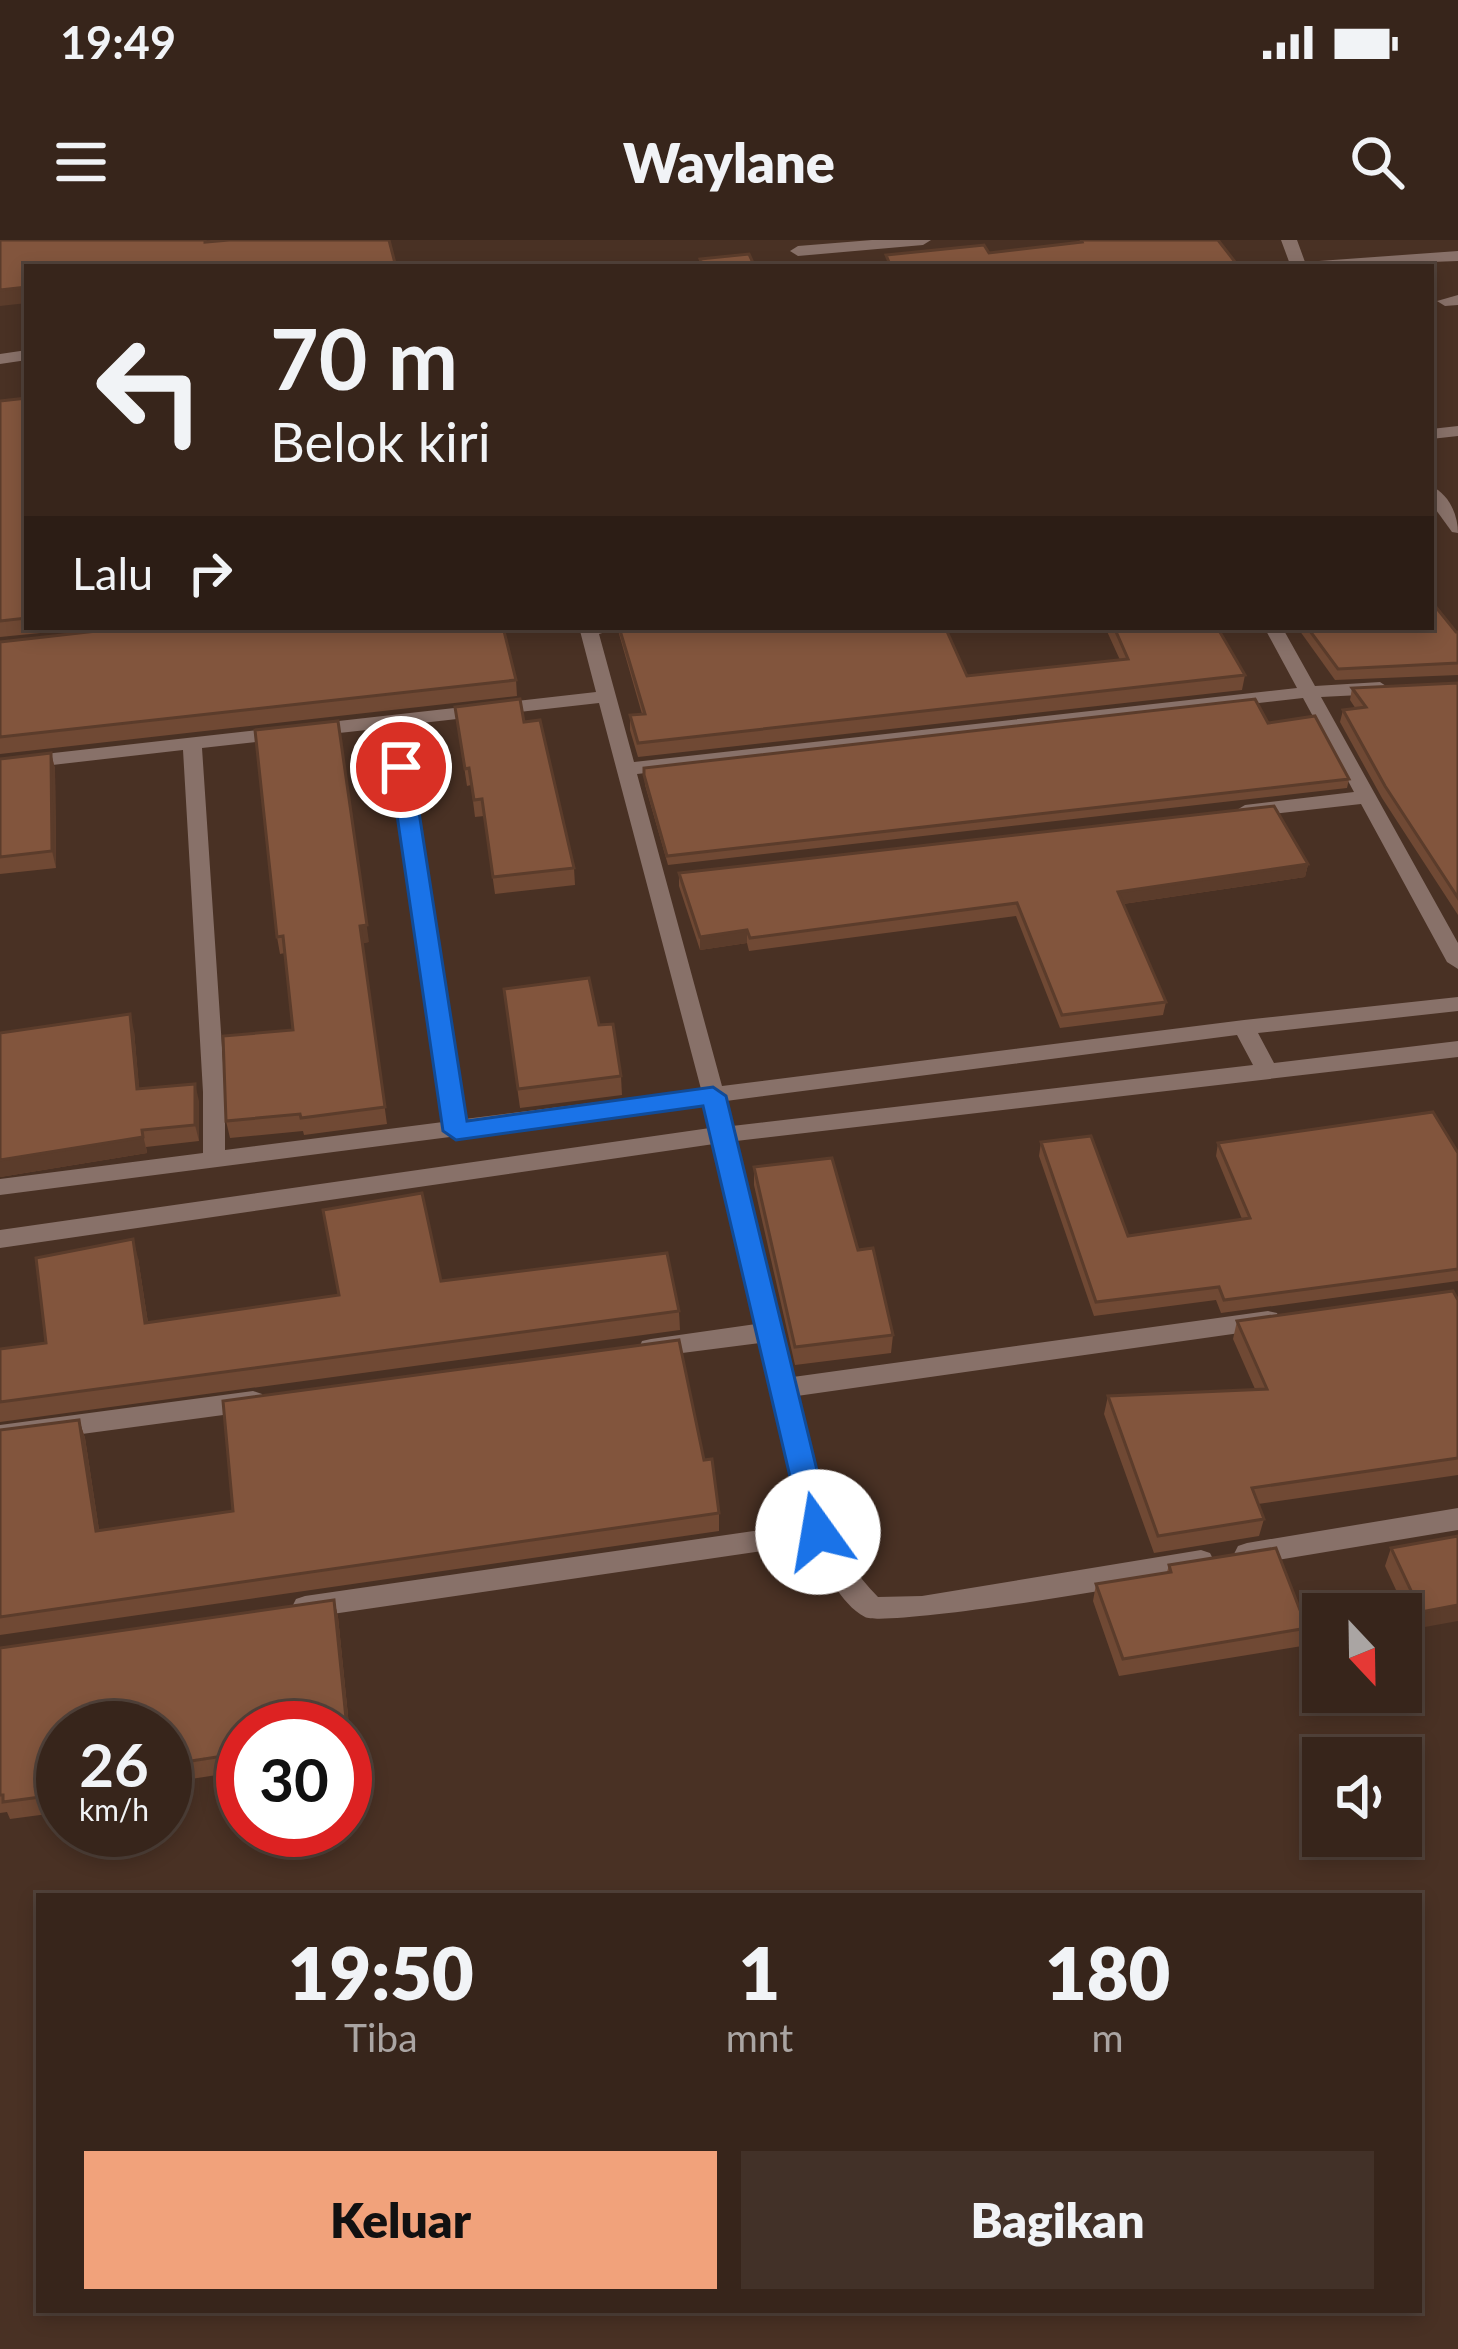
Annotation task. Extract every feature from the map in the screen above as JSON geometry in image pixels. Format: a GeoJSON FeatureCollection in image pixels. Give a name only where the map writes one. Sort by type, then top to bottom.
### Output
{"type":"FeatureCollection","features":[{"type":"Feature","properties":{"kind":"street"},"geometry":{"type":"LineString","coordinates":[[795,245],[923,240]]}},
{"type":"Feature","properties":{"kind":"street"},"geometry":{"type":"LineString","coordinates":[[1344,264],[1458,256]]}},
{"type":"Feature","properties":{"kind":"street"},"geometry":{"type":"LineString","coordinates":[[1434,495],[1458,527]]}},
{"type":"Feature","properties":{"kind":"street"},"geometry":{"type":"LineString","coordinates":[[596,630],[606,697],[625,770],[664,877],[818,1532],[851,1587],[872,1608],[922,1607],[1458,1519]]}},
{"type":"Feature","properties":{"kind":"street"},"geometry":{"type":"LineString","coordinates":[[1275,630],[1458,962]]}},
{"type":"Feature","properties":{"kind":"street"},"geometry":{"type":"LineString","coordinates":[[625,770],[1310,692],[1395,687]]}},
{"type":"Feature","properties":{"kind":"street"},"geometry":{"type":"LineString","coordinates":[[0,764],[606,697]]}},
{"type":"Feature","properties":{"kind":"street"},"geometry":{"type":"LineString","coordinates":[[394,722],[456,1131]]}},
{"type":"Feature","properties":{"kind":"street"},"geometry":{"type":"LineString","coordinates":[[192,745],[214,1092],[214,1161]]}},
{"type":"Feature","properties":{"kind":"street"},"geometry":{"type":"LineString","coordinates":[[1224,813],[1367,796]]}},
{"type":"Feature","properties":{"kind":"street"},"geometry":{"type":"LineString","coordinates":[[0,1187],[1244,1027],[1458,1004]]}},
{"type":"Feature","properties":{"kind":"street"},"geometry":{"type":"LineString","coordinates":[[1244,1027],[1267,1071]]}},
{"type":"Feature","properties":{"kind":"street"},"geometry":{"type":"LineString","coordinates":[[0,1239],[721,1135],[1458,1048]]}},
{"type":"Feature","properties":{"kind":"street"},"geometry":{"type":"LineString","coordinates":[[783,1388],[1295,1317]]}},
{"type":"Feature","properties":{"kind":"street"},"geometry":{"type":"LineString","coordinates":[[629,1351],[769,1332]]}},
{"type":"Feature","properties":{"kind":"street"},"geometry":{"type":"LineString","coordinates":[[0,1435],[280,1398]]}},
{"type":"Feature","properties":{"kind":"street"},"geometry":{"type":"LineString","coordinates":[[281,1610],[818,1532]]}},
{"type":"Feature","properties":{"kind":"building"},"geometry":{"type":"Polygon","coordinates":[[[0,240],[389,240],[395,264],[24,264],[24,287],[0,290],[0,240]]]}},
{"type":"Feature","properties":{"kind":"building"},"geometry":{"type":"Polygon","coordinates":[[[1218,240],[1237,264],[890,264],[886,255],[984,245],[989,253],[1082,242],[1218,240]]]}},
{"type":"Feature","properties":{"kind":"building"},"geometry":{"type":"Polygon","coordinates":[[[749,254],[754,264],[702,264],[700,259],[749,254]]]}},
{"type":"Feature","properties":{"kind":"building"},"geometry":{"type":"Polygon","coordinates":[[[24,398],[24,618],[0,621],[0,401],[24,398]]]}},
{"type":"Feature","properties":{"kind":"building"},"geometry":{"type":"Polygon","coordinates":[[[1434,605],[1458,632],[1458,663],[1338,669],[1309,630],[1434,630],[1434,605]]]}},
{"type":"Feature","properties":{"kind":"building"},"geometry":{"type":"Polygon","coordinates":[[[106,630],[504,630],[516,680],[0,737],[0,642],[106,630]]]}},
{"type":"Feature","properties":{"kind":"building"},"geometry":{"type":"Polygon","coordinates":[[[620,630],[946,630],[967,676],[1128,659],[1115,630],[1219,630],[1245,675],[638,743],[630,715],[645,714],[620,630]]]}},
{"type":"Feature","properties":{"kind":"building"},"geometry":{"type":"Polygon","coordinates":[[[1458,683],[1458,898],[1385,786],[1343,710],[1366,707],[1352,688],[1458,683]]]}},
{"type":"Feature","properties":{"kind":"building"},"geometry":{"type":"Polygon","coordinates":[[[520,699],[524,722],[540,720],[574,868],[493,877],[482,799],[474,800],[455,707],[520,699]]]}},
{"type":"Feature","properties":{"kind":"building"},"geometry":{"type":"Polygon","coordinates":[[[1255,699],[1268,723],[1315,716],[1349,779],[667,856],[644,775],[644,768],[1255,699]]]}},
{"type":"Feature","properties":{"kind":"building"},"geometry":{"type":"Polygon","coordinates":[[[338,721],[367,925],[360,926],[385,1107],[226,1121],[223,1036],[293,1030],[283,936],[277,937],[255,730],[338,721]]]}},
{"type":"Feature","properties":{"kind":"building"},"geometry":{"type":"Polygon","coordinates":[[[51,753],[52,851],[0,857],[0,759],[51,753]]]}},
{"type":"Feature","properties":{"kind":"building"},"geometry":{"type":"Polygon","coordinates":[[[1274,806],[1308,864],[1118,892],[1166,1002],[1062,1015],[1017,903],[750,938],[747,930],[700,937],[679,873],[1274,806]]]}},
{"type":"Feature","properties":{"kind":"building"},"geometry":{"type":"Polygon","coordinates":[[[589,978],[599,1025],[613,1024],[621,1076],[518,1089],[504,989],[589,978]]]}},
{"type":"Feature","properties":{"kind":"building"},"geometry":{"type":"Polygon","coordinates":[[[130,1014],[137,1089],[195,1084],[195,1125],[142,1130],[143,1137],[0,1160],[0,1033],[130,1014]]]}},
{"type":"Feature","properties":{"kind":"building"},"geometry":{"type":"Polygon","coordinates":[[[1433,1112],[1458,1153],[1458,1269],[1224,1300],[1219,1287],[1096,1302],[1041,1142],[1091,1136],[1128,1236],[1250,1218],[1218,1143],[1433,1112]]]}},
{"type":"Feature","properties":{"kind":"building"},"geometry":{"type":"Polygon","coordinates":[[[832,1158],[858,1250],[873,1248],[893,1335],[795,1347],[754,1167],[832,1158]]]}},
{"type":"Feature","properties":{"kind":"building"},"geometry":{"type":"Polygon","coordinates":[[[422,1193],[441,1281],[667,1253],[679,1311],[0,1402],[0,1349],[46,1343],[36,1258],[133,1239],[145,1323],[339,1295],[323,1210],[422,1193]]]}},
{"type":"Feature","properties":{"kind":"building"},"geometry":{"type":"Polygon","coordinates":[[[1453,1291],[1458,1300],[1458,1458],[1252,1488],[1264,1519],[1158,1536],[1108,1396],[1267,1389],[1237,1321],[1453,1291]]]}},
{"type":"Feature","properties":{"kind":"building"},"geometry":{"type":"Polygon","coordinates":[[[679,1340],[704,1460],[712,1459],[719,1513],[0,1617],[0,1430],[79,1420],[96,1531],[233,1511],[223,1401],[679,1340]]]}},
{"type":"Feature","properties":{"kind":"building"},"geometry":{"type":"Polygon","coordinates":[[[1458,1536],[1458,1605],[1422,1612],[1422,1593],[1412,1593],[1391,1548],[1458,1536]]]}},
{"type":"Feature","properties":{"kind":"building"},"geometry":{"type":"Polygon","coordinates":[[[1276,1548],[1302,1615],[1302,1629],[1123,1659],[1096,1584],[1171,1572],[1169,1565],[1276,1548]]]}},
{"type":"Feature","properties":{"kind":"building"},"geometry":{"type":"Polygon","coordinates":[[[334,1600],[344,1701],[216,1701],[216,1757],[192,1761],[192,1701],[36,1701],[36,1798],[3,1802],[0,1648],[334,1600]]]}},
{"type":"Feature","properties":{"kind":"route"},"geometry":{"type":"LineString","coordinates":[[401,767],[456,1131],[713,1096],[818,1532]]}}]}
